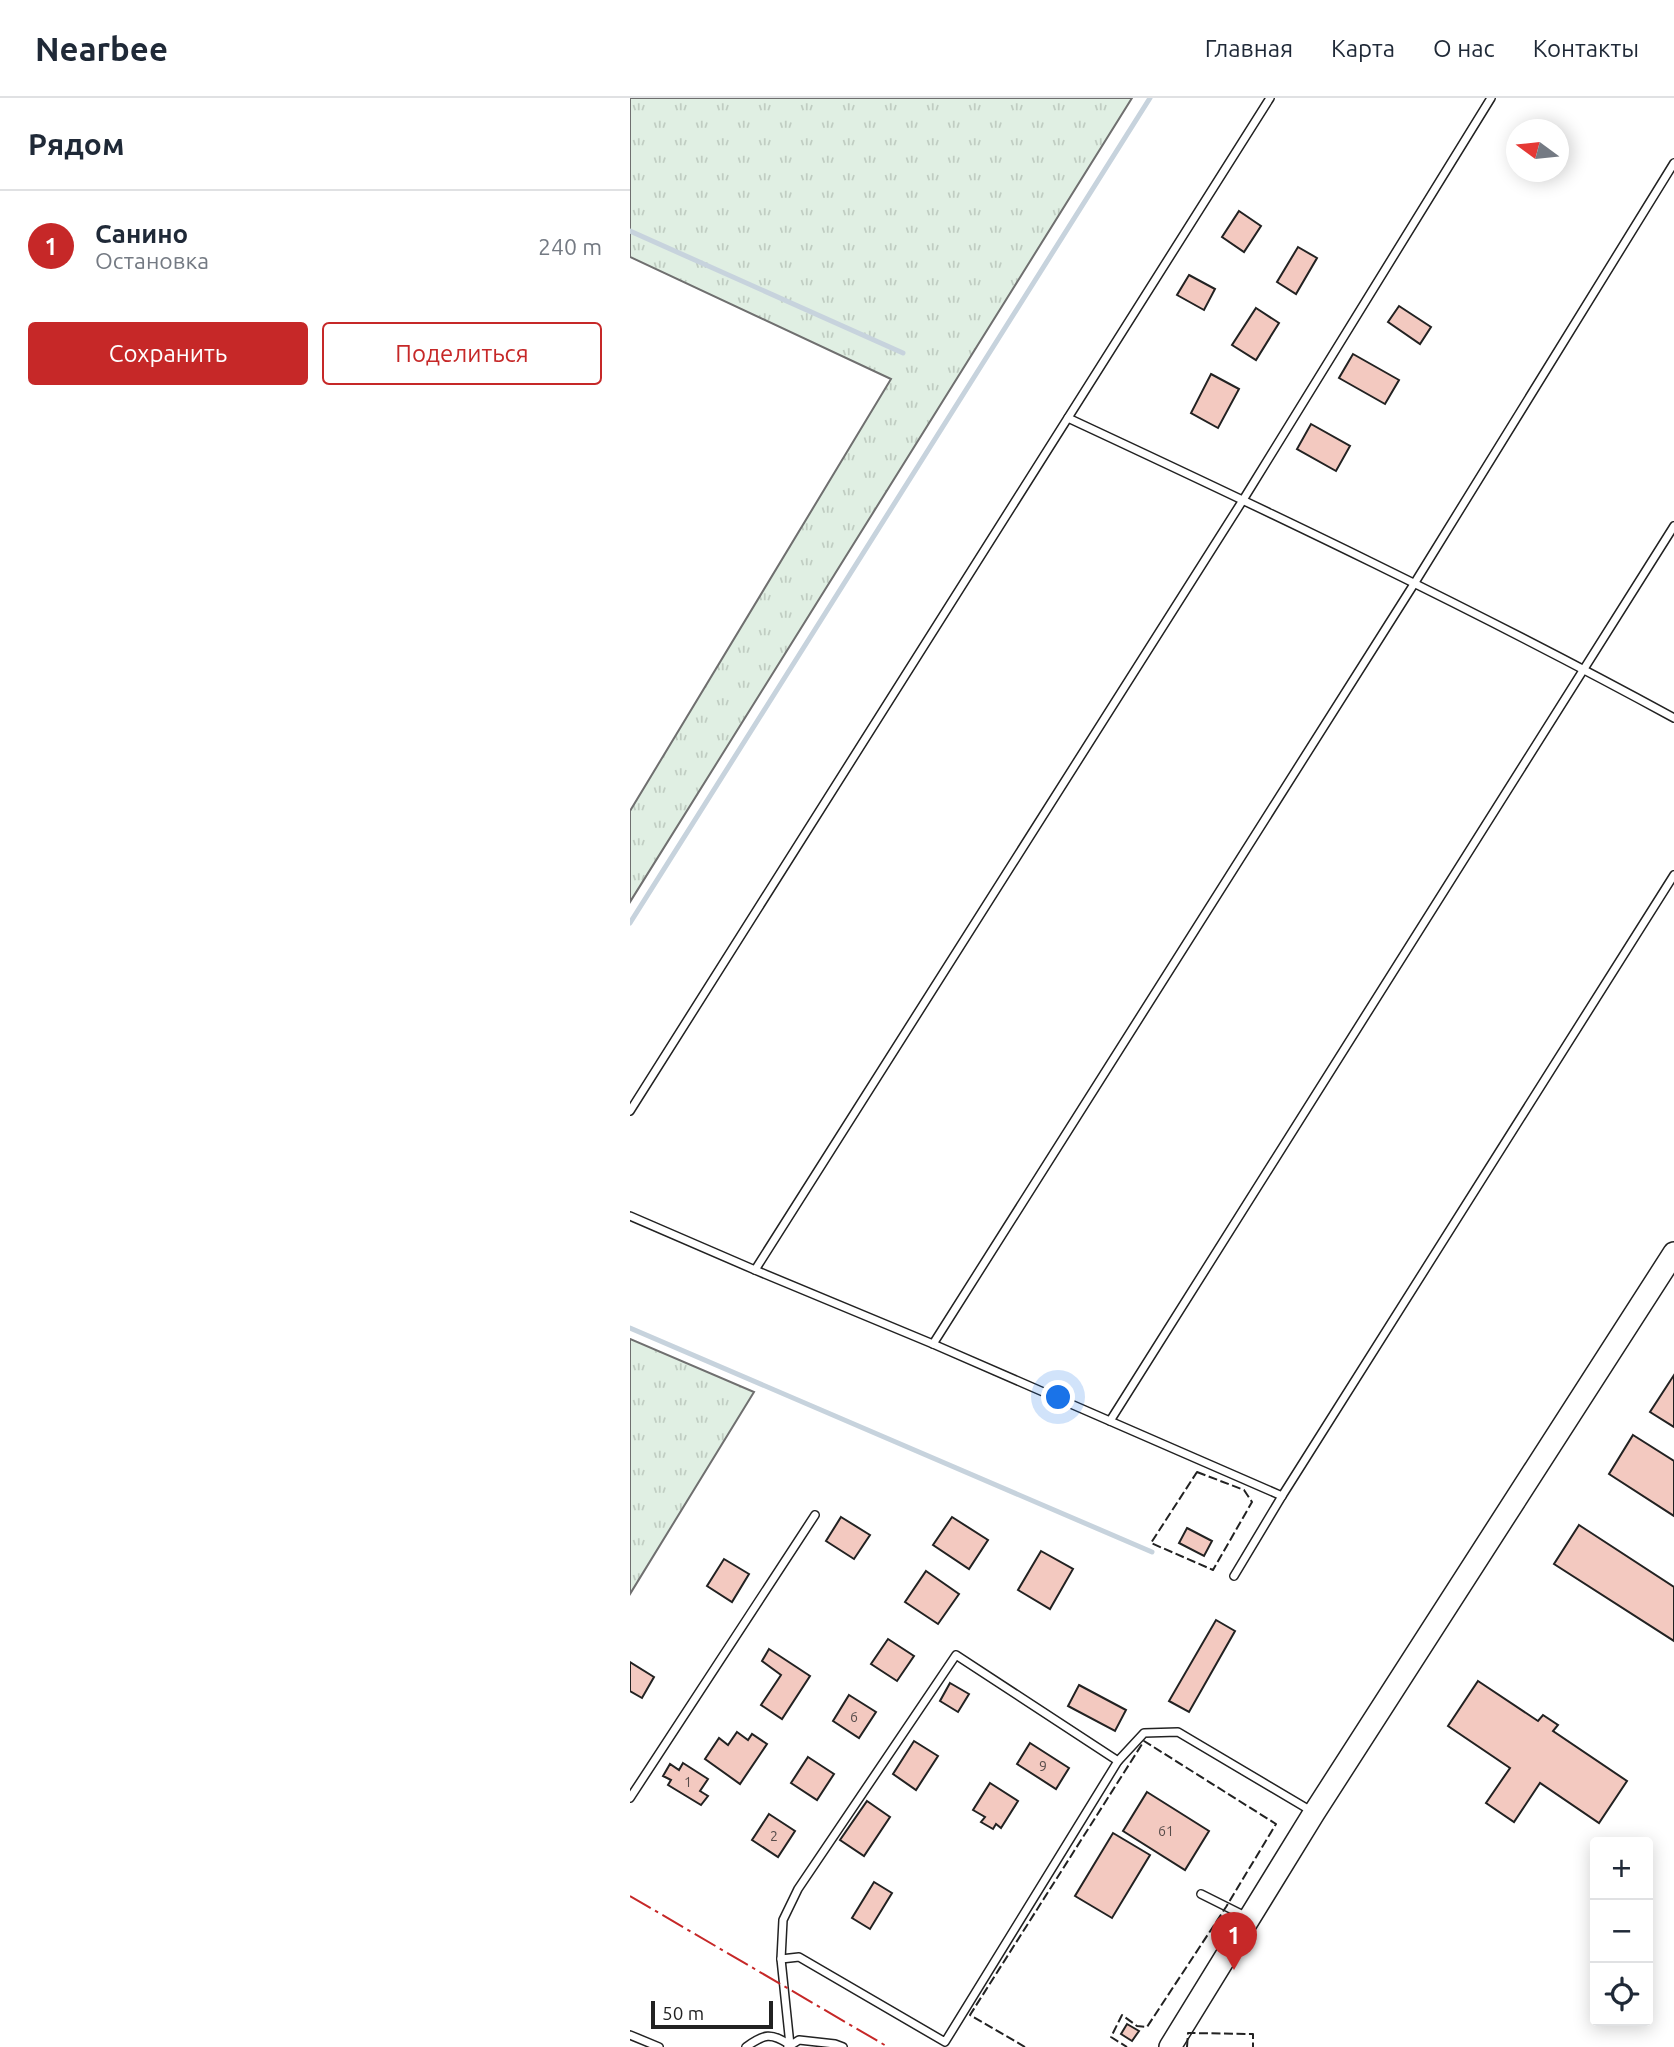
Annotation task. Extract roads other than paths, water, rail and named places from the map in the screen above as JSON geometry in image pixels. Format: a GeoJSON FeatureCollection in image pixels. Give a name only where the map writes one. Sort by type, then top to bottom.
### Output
{"type":"FeatureCollection","features":[{"type":"Feature","properties":{"kind":"street"},"geometry":{"type":"LineString","coordinates":[[1170,2047],[1314,1813],[1674,1253]]}},
{"type":"Feature","properties":{"kind":"lane"},"geometry":{"type":"LineString","coordinates":[[630,1111],[1270,98]]}},
{"type":"Feature","properties":{"kind":"lane"},"geometry":{"type":"LineString","coordinates":[[755,1270],[1243,500],[1491,98]]}},
{"type":"Feature","properties":{"kind":"lane"},"geometry":{"type":"LineString","coordinates":[[933,1344],[1414,584],[1674,163]]}},
{"type":"Feature","properties":{"kind":"lane"},"geometry":{"type":"LineString","coordinates":[[1068,418],[1414,584],[1584,669],[1674,718]]}},
{"type":"Feature","properties":{"kind":"lane"},"geometry":{"type":"LineString","coordinates":[[1110,1422],[1674,526]]}},
{"type":"Feature","properties":{"kind":"lane"},"geometry":{"type":"LineString","coordinates":[[1234,1576],[1674,875]]}},
{"type":"Feature","properties":{"kind":"lane"},"geometry":{"type":"LineString","coordinates":[[630,1216],[1282,1496]]}},
{"type":"Feature","properties":{"kind":"lane"},"geometry":{"type":"LineString","coordinates":[[630,1798],[815,1515]]}},
{"type":"Feature","properties":{"kind":"lane"},"geometry":{"type":"LineString","coordinates":[[789,2046],[781,1959],[783,1920],[799,1889],[957,1655],[1118,1761]]}},
{"type":"Feature","properties":{"kind":"lane"},"geometry":{"type":"LineString","coordinates":[[781,1959],[799,1957],[945,2042],[1118,1761],[1144,1733],[1178,1732],[1314,1813]]}},
{"type":"Feature","properties":{"kind":"lane"},"geometry":{"type":"LineString","coordinates":[[1201,1894],[1250,1919]]}},
{"type":"Feature","properties":{"kind":"lane"},"geometry":{"type":"LineString","coordinates":[[630,2035],[659,2047]]}},
{"type":"Feature","properties":{"kind":"lane"},"geometry":{"type":"LineString","coordinates":[[746,2047],[760,2037],[776,2036],[789,2046]]}},
{"type":"Feature","properties":{"kind":"lane"},"geometry":{"type":"LineString","coordinates":[[789,2046],[799,2040],[843,2047]]}},
{"type":"Feature","properties":{"kind":"waterway"},"geometry":{"type":"LineString","coordinates":[[630,923],[1150,98]]}},
{"type":"Feature","properties":{"kind":"waterway"},"geometry":{"type":"LineString","coordinates":[[630,231],[903,353]]}},
{"type":"Feature","properties":{"kind":"waterway"},"geometry":{"type":"LineString","coordinates":[[630,1328],[1152,1552]]}},
{"type":"Feature","properties":{"kind":"place","name":"Санино"},"geometry":{"type":"Point","coordinates":[1234,1970]}}]}
